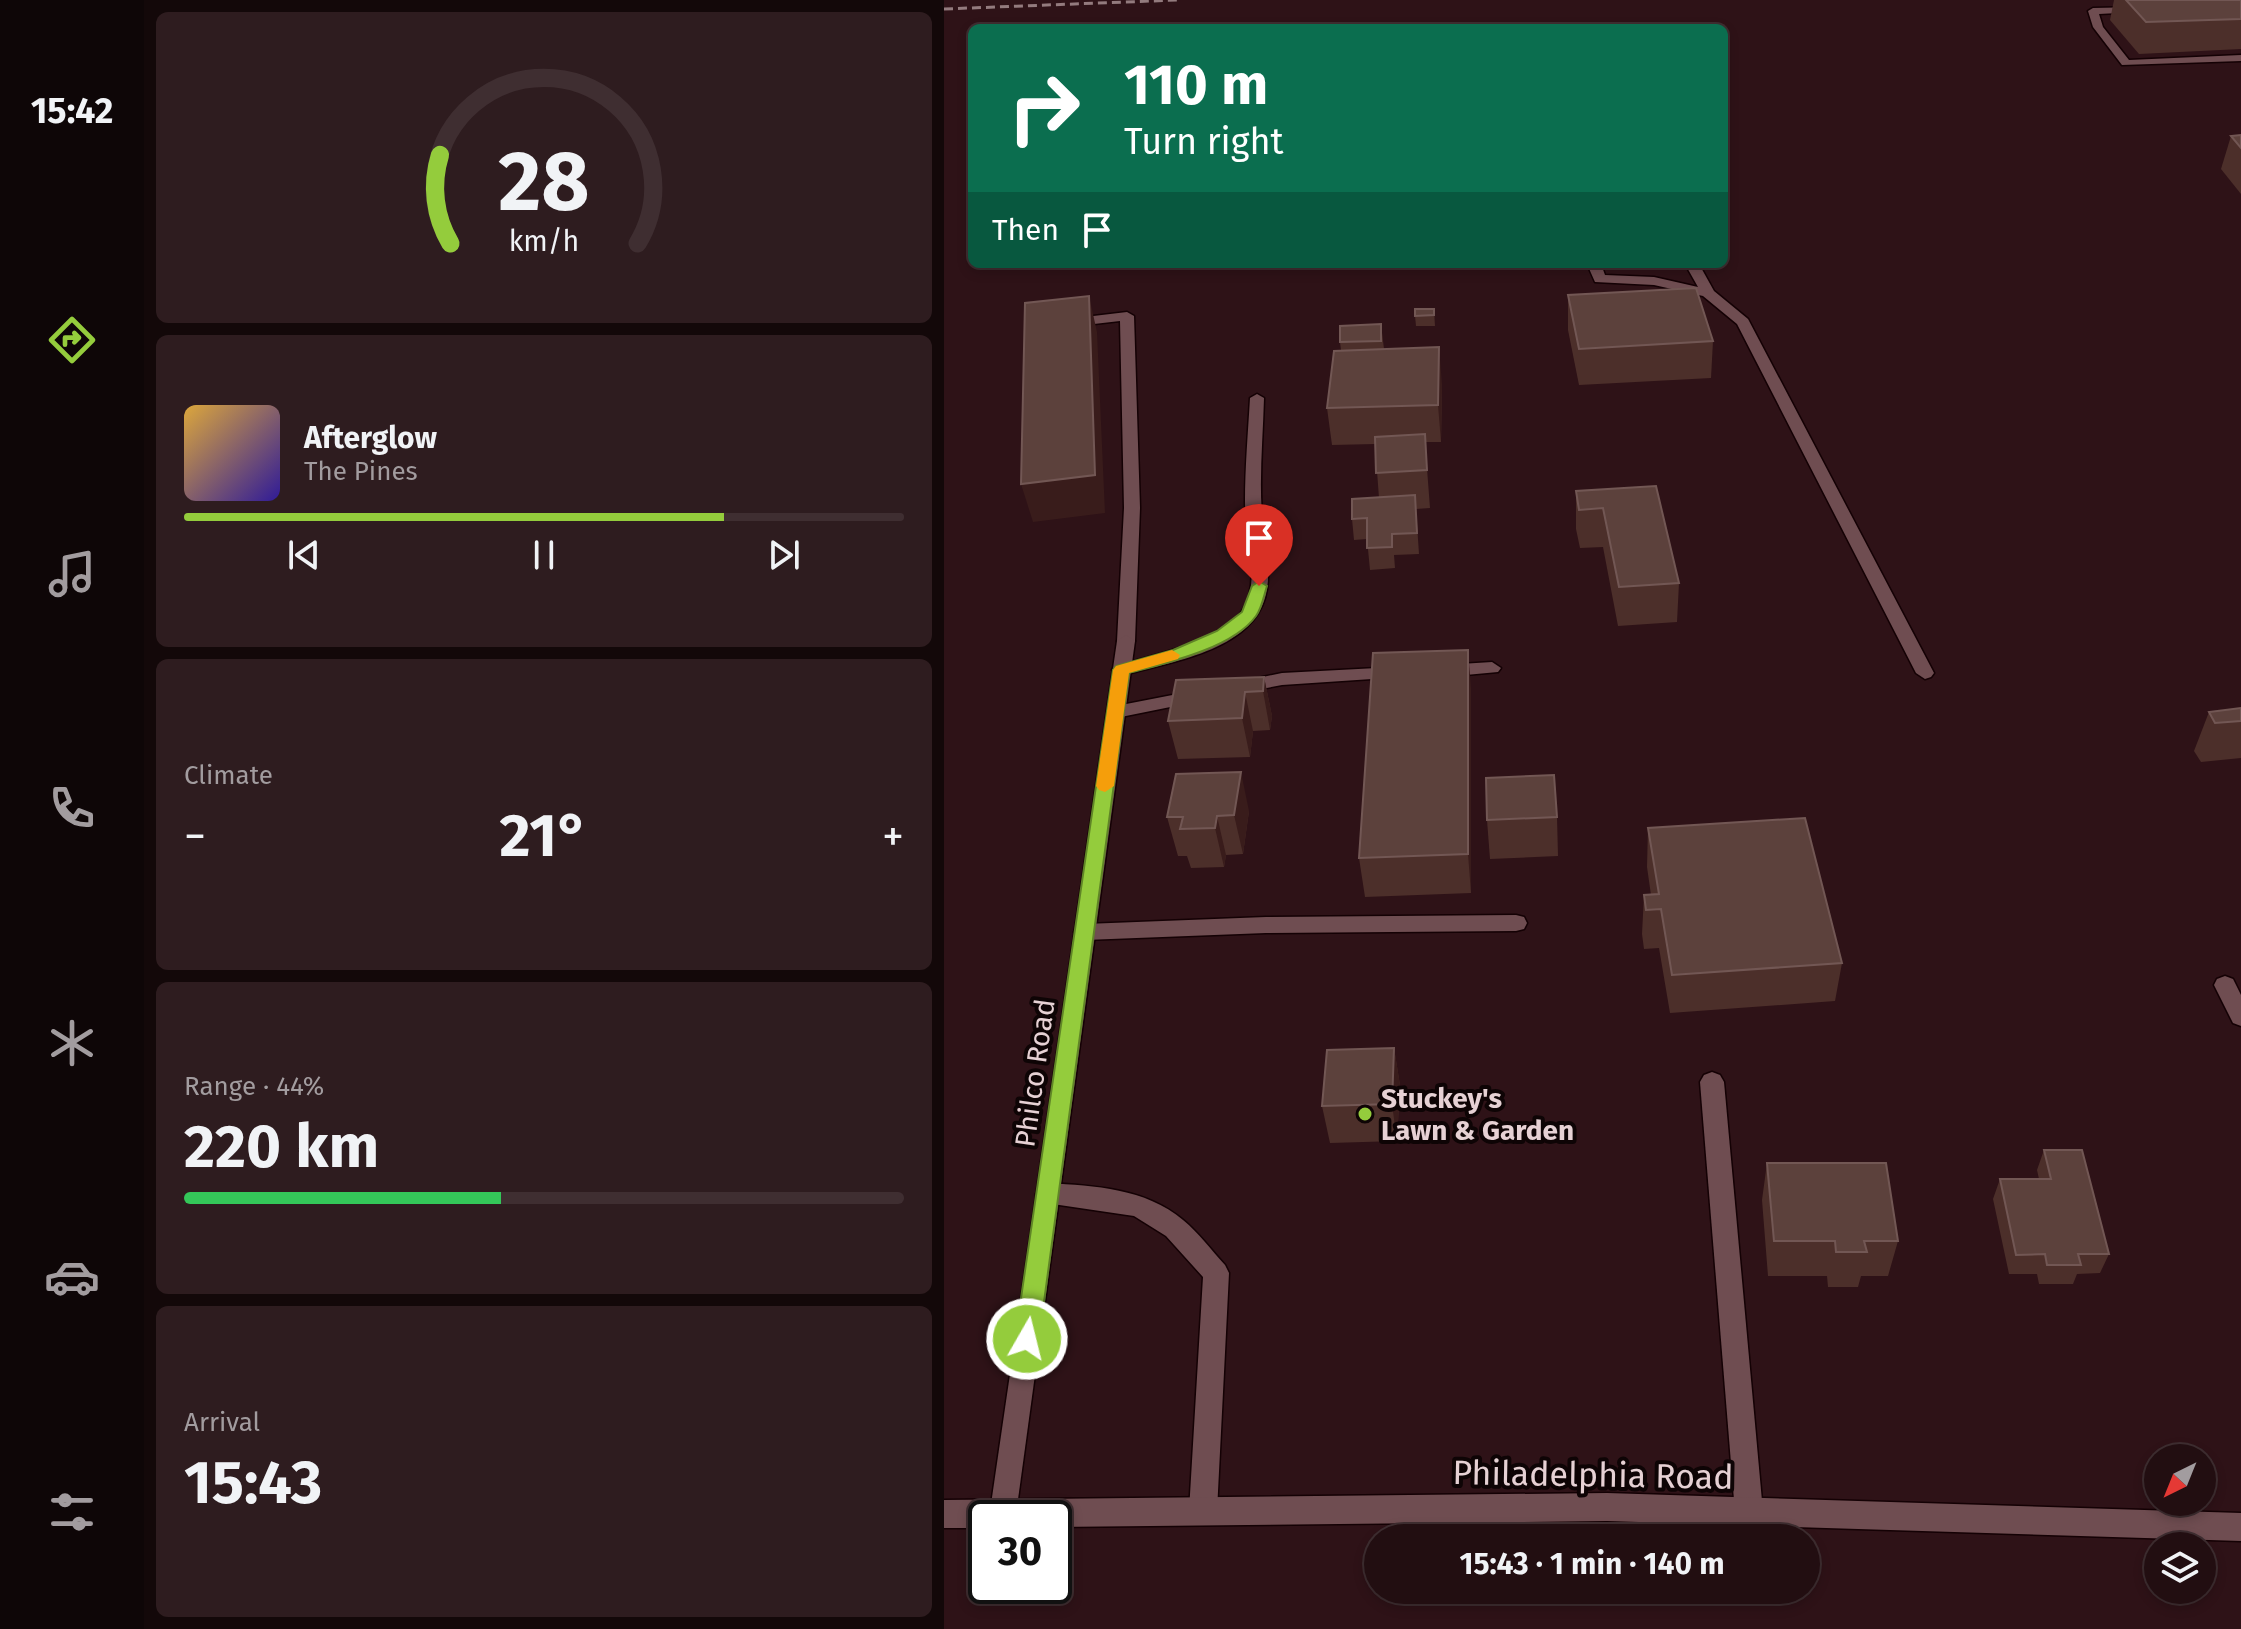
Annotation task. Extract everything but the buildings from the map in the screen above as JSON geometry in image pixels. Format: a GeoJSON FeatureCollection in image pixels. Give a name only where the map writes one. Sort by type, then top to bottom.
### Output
{"type":"FeatureCollection","features":[{"type":"Feature","properties":{"kind":"street"},"geometry":{"type":"LineString","coordinates":[[2152,8],[2093,11],[2098,27],[2126,63],[2241,58]]}},
{"type":"Feature","properties":{"kind":"street"},"geometry":{"type":"LineString","coordinates":[[1596,268],[1600,279],[1654,281],[1708,293]]}},
{"type":"Feature","properties":{"kind":"street"},"geometry":{"type":"LineString","coordinates":[[1694,268],[1708,293],[1743,322],[1925,673]]}},
{"type":"Feature","properties":{"kind":"street","name":"Philco Road"},"geometry":{"type":"LineString","coordinates":[[1004,1500],[1126,641],[1132,508],[1127,316],[1053,324]]}},
{"type":"Feature","properties":{"kind":"street"},"geometry":{"type":"LineString","coordinates":[[1121,670],[1179,653],[1223,635],[1249,614],[1259,586],[1253,506],[1257,398]]}},
{"type":"Feature","properties":{"kind":"street"},"geometry":{"type":"LineString","coordinates":[[1116,712],[1282,679],[1492,668]]}},
{"type":"Feature","properties":{"kind":"street"},"geometry":{"type":"LineString","coordinates":[[1085,932],[1266,925],[1516,923]]}},
{"type":"Feature","properties":{"kind":"street"},"geometry":{"type":"LineString","coordinates":[[2225,985],[2241,1017]]}},
{"type":"Feature","properties":{"kind":"street"},"geometry":{"type":"LineString","coordinates":[[1712,1082],[1749,1512]]}},
{"type":"Feature","properties":{"kind":"street"},"geometry":{"type":"LineString","coordinates":[[1048,1194],[1111,1198],[1138,1206],[1169,1223],[1216,1273],[1203,1511]]}},
{"type":"Feature","properties":{"kind":"street","name":"Philadelphia Road"},"geometry":{"type":"LineString","coordinates":[[1072,1513],[1607,1507],[2241,1527]]}},
{"type":"Feature","properties":{"kind":"street","name":"Philadelphia Road"},"geometry":{"type":"LineString","coordinates":[[944,1514],[968,1514]]}},
{"type":"Feature","properties":{"kind":"railway"},"geometry":{"type":"LineString","coordinates":[[944,9],[1177,0]]}},
{"type":"Feature","properties":{"kind":"slow traffic"},"geometry":{"type":"LineString","coordinates":[[1105,786],[1121,670],[1172,655]]}},
{"type":"Feature","properties":{"kind":"place","name":"Stuckey's Lawn & Garden"},"geometry":{"type":"Point","coordinates":[1365,1114]}},
{"type":"Feature","properties":{"kind":"route"},"geometry":{"type":"LineString","coordinates":[[1027,1339],[1121,670],[1179,653],[1223,635],[1249,614],[1259,586]]}}]}
